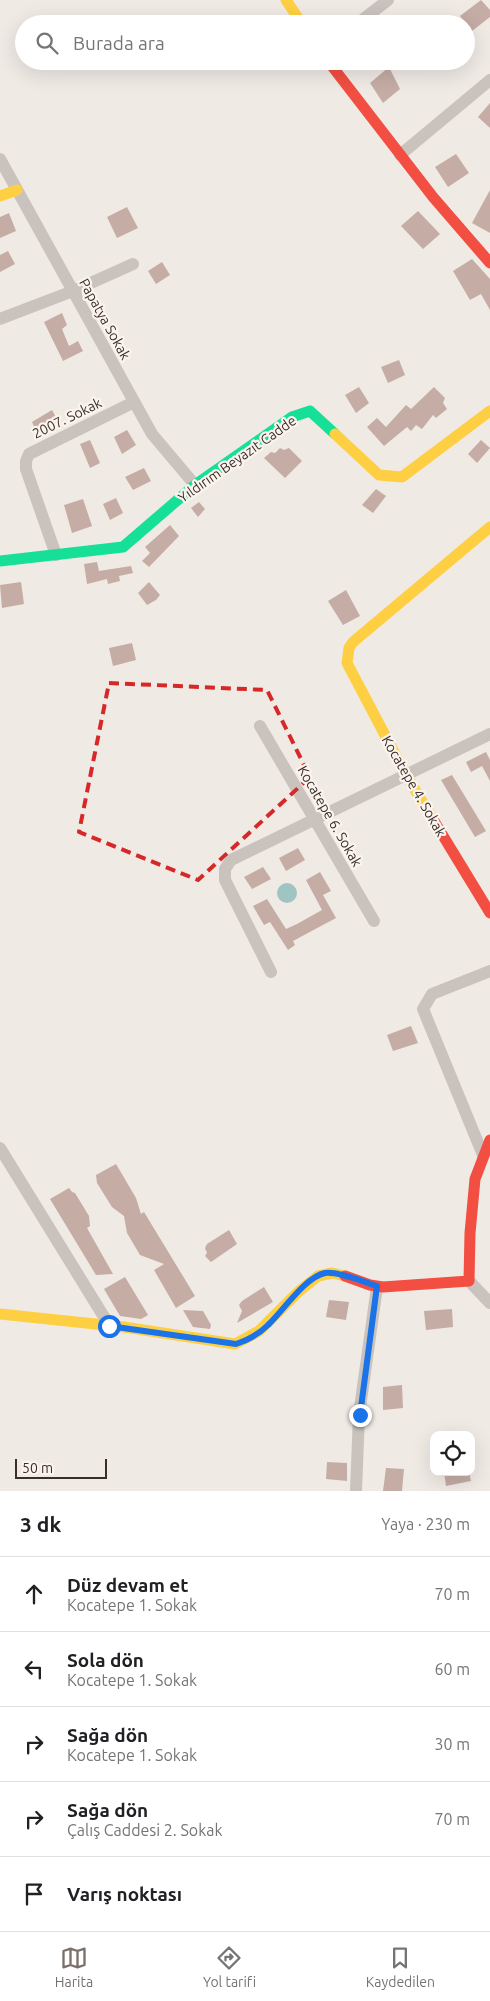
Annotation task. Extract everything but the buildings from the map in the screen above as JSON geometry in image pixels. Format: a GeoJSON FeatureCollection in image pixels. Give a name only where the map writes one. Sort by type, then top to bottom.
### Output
{"type":"FeatureCollection","features":[{"type":"Feature","properties":{"kind":"street"},"geometry":{"type":"LineString","coordinates":[[286,0],[296,15]]}},
{"type":"Feature","properties":{"kind":"street"},"geometry":{"type":"LineString","coordinates":[[369,15],[388,0]]}},
{"type":"Feature","properties":{"kind":"street"},"geometry":{"type":"LineString","coordinates":[[335,70],[432,197],[490,262]]}},
{"type":"Feature","properties":{"kind":"street"},"geometry":{"type":"LineString","coordinates":[[400,154],[490,80]]}},
{"type":"Feature","properties":{"kind":"street","name":"Papatya Sokak"},"geometry":{"type":"LineString","coordinates":[[0,159],[152,434],[195,485]]}},
{"type":"Feature","properties":{"kind":"street"},"geometry":{"type":"LineString","coordinates":[[0,196],[17,190]]}},
{"type":"Feature","properties":{"kind":"street"},"geometry":{"type":"LineString","coordinates":[[0,319],[73,291],[133,264]]}},
{"type":"Feature","properties":{"kind":"street","name":"2007. Sokak"},"geometry":{"type":"LineString","coordinates":[[56,555],[26,469],[26,461],[30,454],[134,402]]}},
{"type":"Feature","properties":{"kind":"street","name":"Yıldırım Beyazıt Cadde"},"geometry":{"type":"LineString","coordinates":[[0,561],[123,547],[195,485],[292,417],[310,411],[379,474],[402,477],[489,414]]}},
{"type":"Feature","properties":{"kind":"street","name":"Kocatepe 4. Sokak"},"geometry":{"type":"LineString","coordinates":[[490,527],[353,642],[347,655],[347,663],[406,775],[490,913]]}},
{"type":"Feature","properties":{"kind":"street","name":"Kocatepe 6. Sokak"},"geometry":{"type":"LineString","coordinates":[[260,726],[374,921]]}},
{"type":"Feature","properties":{"kind":"street"},"geometry":{"type":"LineString","coordinates":[[271,972],[225,880],[225,869],[230,860],[490,734]]}},
{"type":"Feature","properties":{"kind":"street"},"geometry":{"type":"LineString","coordinates":[[483,1155],[423,1009],[432,994],[490,970]]}},
{"type":"Feature","properties":{"kind":"street"},"geometry":{"type":"LineString","coordinates":[[490,1140],[474,1180],[469,1281],[490,1303]]}},
{"type":"Feature","properties":{"kind":"street"},"geometry":{"type":"LineString","coordinates":[[0,1148],[109,1326]]}},
{"type":"Feature","properties":{"kind":"street"},"geometry":{"type":"LineString","coordinates":[[0,1314],[109,1326],[236,1344],[249,1339],[268,1325],[304,1287],[319,1276],[334,1273],[377,1286],[469,1281]]}},
{"type":"Feature","properties":{"kind":"street"},"geometry":{"type":"LineString","coordinates":[[356,1491],[360,1415],[377,1286]]}},
{"type":"Feature","properties":{"kind":"highlighted area"},"geometry":{"type":"Polygon","coordinates":[[[109,683],[267,690],[310,777],[198,880],[79,832],[109,683]]]}},
{"type":"Feature","properties":{"kind":"water"},"geometry":{"type":"Polygon","coordinates":[[[287,883],[294,886],[297,893],[294,900],[287,903],[280,900],[277,893],[280,886],[287,883]]]}},
{"type":"Feature","properties":{"kind":"traffic: fast"},"geometry":{"type":"LineString","coordinates":[[0,561],[123,547],[195,485],[292,417],[310,411],[335,434]]}},
{"type":"Feature","properties":{"kind":"traffic: slow"},"geometry":{"type":"LineString","coordinates":[[286,0],[296,15]]}},
{"type":"Feature","properties":{"kind":"traffic: slow"},"geometry":{"type":"LineString","coordinates":[[0,196],[17,190]]}},
{"type":"Feature","properties":{"kind":"traffic: slow"},"geometry":{"type":"LineString","coordinates":[[335,434],[379,475],[402,477],[490,411]]}},
{"type":"Feature","properties":{"kind":"traffic: slow"},"geometry":{"type":"LineString","coordinates":[[434,821],[406,775],[347,663],[349,648],[353,642],[490,527]]}},
{"type":"Feature","properties":{"kind":"traffic: slow"},"geometry":{"type":"LineString","coordinates":[[0,1314],[124,1327],[235,1344],[259,1331],[297,1293],[318,1276],[332,1273],[345,1276]]}},
{"type":"Feature","properties":{"kind":"traffic: jam"},"geometry":{"type":"LineString","coordinates":[[335,70],[433,197],[490,263]]}},
{"type":"Feature","properties":{"kind":"traffic: jam"},"geometry":{"type":"LineString","coordinates":[[434,821],[490,913]]}},
{"type":"Feature","properties":{"kind":"traffic: jam"},"geometry":{"type":"LineString","coordinates":[[345,1276],[370,1285],[383,1287],[469,1281],[470,1233],[475,1179],[490,1140]]}},
{"type":"Feature","properties":{"kind":"route"},"geometry":{"type":"LineString","coordinates":[[109,1326],[236,1344],[249,1339],[268,1325],[304,1287],[326,1273],[334,1273],[377,1286],[360,1415]]}}]}
